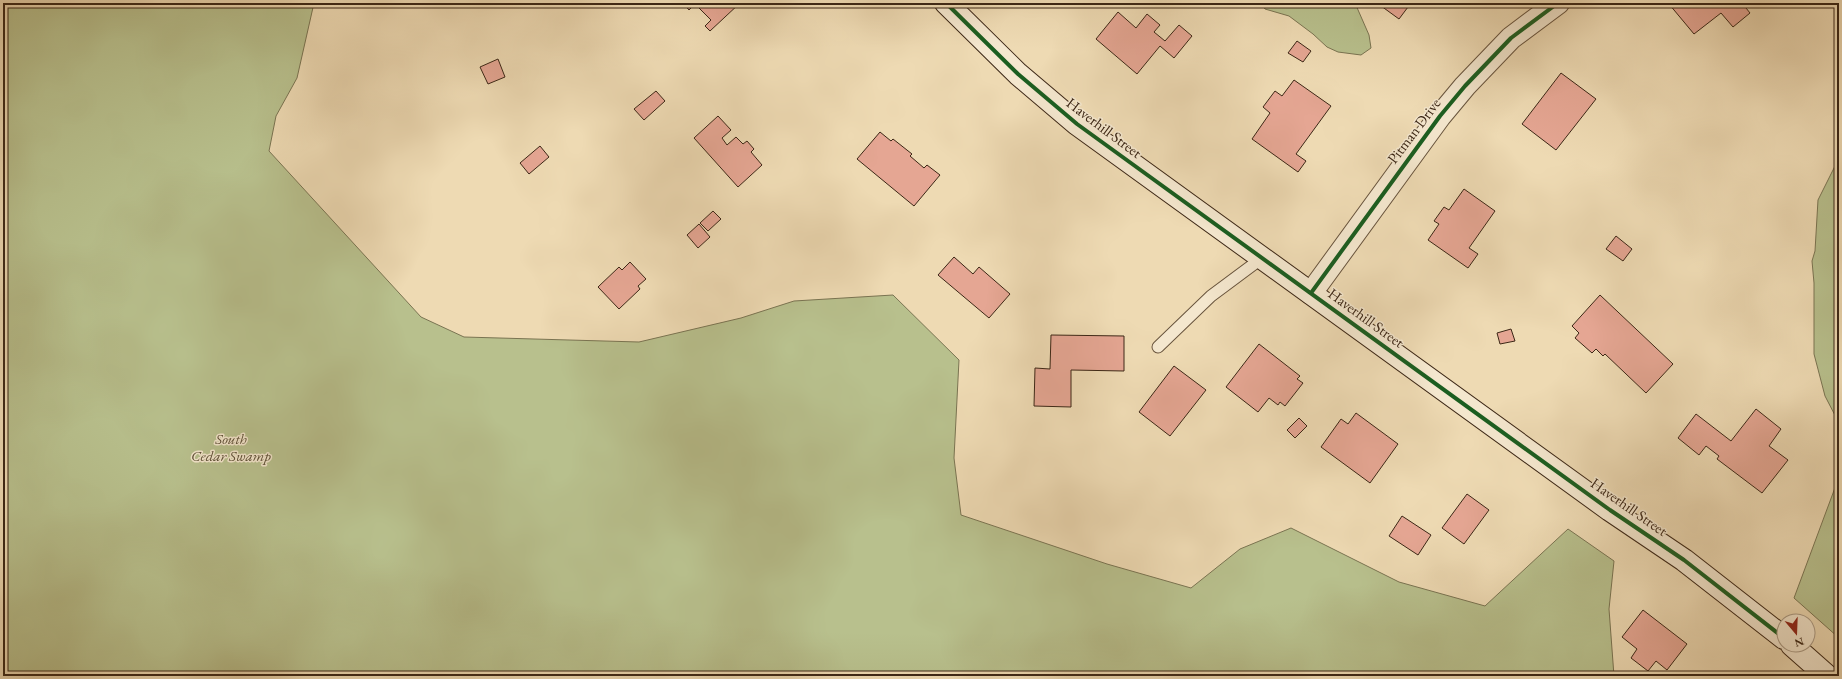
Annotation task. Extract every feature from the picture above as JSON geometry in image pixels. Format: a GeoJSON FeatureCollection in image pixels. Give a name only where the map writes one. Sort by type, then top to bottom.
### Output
{"type":"FeatureCollection","features":[{"type":"Feature","properties":{"kind":"street","name":"Haverhill Street"},"geometry":{"type":"LineString","coordinates":[[946,3],[1018,74],[1077,124],[1610,510],[1684,560],[1776,632]]}},
{"type":"Feature","properties":{"kind":"street","name":"Pitman Drive"},"geometry":{"type":"LineString","coordinates":[[1311,293],[1440,116],[1465,86],[1511,38],[1558,3]]}},
{"type":"Feature","properties":{"kind":"street"},"geometry":{"type":"LineString","coordinates":[[1801,653],[1827,676]]}},
{"type":"Feature","properties":{"kind":"lane"},"geometry":{"type":"LineString","coordinates":[[1158,347],[1211,296],[1262,258]]}},
{"type":"Feature","properties":{"kind":"green space","name":"South Cedar Swamp"},"geometry":{"type":"Polygon","coordinates":[[[3,3],[314,3],[297,78],[276,116],[269,151],[421,317],[464,337],[639,342],[741,318],[794,301],[893,295],[959,360],[954,458],[961,515],[1107,564],[1191,588],[1240,549],[1291,528],[1399,582],[1485,606],[1568,529],[1614,561],[1609,609],[1614,676],[3,676],[3,3]]]}},
{"type":"Feature","properties":{"kind":"green space"},"geometry":{"type":"Polygon","coordinates":[[[1261,3],[1355,3],[1369,35],[1371,48],[1361,55],[1338,52],[1327,47],[1313,34],[1289,16],[1265,9],[1261,3]]]}},
{"type":"Feature","properties":{"kind":"green space"},"geometry":{"type":"Polygon","coordinates":[[[1839,158],[1839,423],[1825,396],[1814,354],[1814,283],[1812,261],[1815,251],[1818,200],[1839,158]]]}},
{"type":"Feature","properties":{"kind":"green space"},"geometry":{"type":"Polygon","coordinates":[[[1839,477],[1839,638],[1816,618],[1816,613],[1811,613],[1794,598],[1839,477]]]}},
{"type":"Feature","properties":{"kind":"building"},"geometry":{"type":"Polygon","coordinates":[[[683,3],[740,3],[710,31],[705,26],[711,20],[695,4],[689,10],[683,3]]]}},
{"type":"Feature","properties":{"kind":"building"},"geometry":{"type":"Polygon","coordinates":[[[1377,3],[1411,3],[1399,19],[1377,3]]]}},
{"type":"Feature","properties":{"kind":"building"},"geometry":{"type":"Polygon","coordinates":[[[1742,3],[1750,13],[1733,27],[1721,13],[1694,34],[1669,4],[1742,3]]]}},
{"type":"Feature","properties":{"kind":"building"},"geometry":{"type":"Polygon","coordinates":[[[1118,12],[1136,28],[1147,14],[1160,25],[1154,32],[1165,41],[1179,25],[1192,36],[1174,58],[1160,46],[1137,74],[1096,39],[1118,12]]]}},
{"type":"Feature","properties":{"kind":"building"},"geometry":{"type":"Polygon","coordinates":[[[1297,41],[1311,51],[1303,62],[1288,53],[1297,41]]]}},
{"type":"Feature","properties":{"kind":"building"},"geometry":{"type":"Polygon","coordinates":[[[498,59],[505,77],[488,84],[480,67],[498,59]]]}},
{"type":"Feature","properties":{"kind":"building"},"geometry":{"type":"Polygon","coordinates":[[[1561,73],[1596,99],[1556,150],[1522,124],[1561,73]]]}},
{"type":"Feature","properties":{"kind":"building"},"geometry":{"type":"Polygon","coordinates":[[[1294,80],[1331,106],[1296,154],[1306,161],[1298,172],[1252,139],[1270,113],[1263,107],[1275,91],[1282,96],[1294,80]]]}},
{"type":"Feature","properties":{"kind":"building"},"geometry":{"type":"Polygon","coordinates":[[[656,91],[665,101],[644,120],[634,109],[656,91]]]}},
{"type":"Feature","properties":{"kind":"building"},"geometry":{"type":"Polygon","coordinates":[[[718,116],[731,130],[722,138],[727,145],[736,137],[743,144],[747,141],[754,149],[751,152],[762,165],[738,187],[694,138],[718,116]]]}},
{"type":"Feature","properties":{"kind":"building"},"geometry":{"type":"Polygon","coordinates":[[[880,132],[891,141],[893,139],[912,154],[910,156],[924,168],[927,165],[940,175],[914,206],[857,159],[880,132]]]}},
{"type":"Feature","properties":{"kind":"building"},"geometry":{"type":"Polygon","coordinates":[[[540,146],[549,157],[529,174],[520,163],[540,146]]]}},
{"type":"Feature","properties":{"kind":"building"},"geometry":{"type":"Polygon","coordinates":[[[1464,189],[1495,211],[1469,248],[1478,254],[1468,268],[1428,240],[1439,224],[1434,221],[1444,207],[1449,210],[1464,189]]]}},
{"type":"Feature","properties":{"kind":"building"},"geometry":{"type":"Polygon","coordinates":[[[713,211],[721,219],[708,231],[700,223],[713,211]]]}},
{"type":"Feature","properties":{"kind":"building"},"geometry":{"type":"Polygon","coordinates":[[[699,224],[710,237],[698,248],[687,235],[699,224]]]}},
{"type":"Feature","properties":{"kind":"building"},"geometry":{"type":"Polygon","coordinates":[[[1616,236],[1632,249],[1623,261],[1606,249],[1616,236]]]}},
{"type":"Feature","properties":{"kind":"building"},"geometry":{"type":"Polygon","coordinates":[[[954,257],[973,274],[979,267],[1010,294],[989,318],[938,275],[954,257]]]}},
{"type":"Feature","properties":{"kind":"building"},"geometry":{"type":"Polygon","coordinates":[[[630,262],[646,279],[638,286],[640,289],[619,309],[598,287],[619,267],[622,270],[630,262]]]}},
{"type":"Feature","properties":{"kind":"building"},"geometry":{"type":"Polygon","coordinates":[[[1600,295],[1673,364],[1646,393],[1605,354],[1603,356],[1596,349],[1592,353],[1575,338],[1579,333],[1572,326],[1600,295]]]}},
{"type":"Feature","properties":{"kind":"building"},"geometry":{"type":"Polygon","coordinates":[[[1511,329],[1515,341],[1500,344],[1497,333],[1511,329]]]}},
{"type":"Feature","properties":{"kind":"building"},"geometry":{"type":"Polygon","coordinates":[[[1051,335],[1124,336],[1124,371],[1071,370],[1071,407],[1034,406],[1035,368],[1050,369],[1051,335]]]}},
{"type":"Feature","properties":{"kind":"building"},"geometry":{"type":"Polygon","coordinates":[[[1259,344],[1300,376],[1297,379],[1303,383],[1285,406],[1280,402],[1278,405],[1269,398],[1258,412],[1226,387],[1259,344]]]}},
{"type":"Feature","properties":{"kind":"building"},"geometry":{"type":"Polygon","coordinates":[[[1174,366],[1206,390],[1170,436],[1139,412],[1174,366]]]}},
{"type":"Feature","properties":{"kind":"building"},"geometry":{"type":"Polygon","coordinates":[[[1756,409],[1781,429],[1769,446],[1788,460],[1762,493],[1717,459],[1719,456],[1706,446],[1699,455],[1678,438],[1696,414],[1731,441],[1756,409]]]}},
{"type":"Feature","properties":{"kind":"building"},"geometry":{"type":"Polygon","coordinates":[[[1356,413],[1398,444],[1370,483],[1321,447],[1341,419],[1348,424],[1356,413]]]}},
{"type":"Feature","properties":{"kind":"building"},"geometry":{"type":"Polygon","coordinates":[[[1299,418],[1307,426],[1295,438],[1287,430],[1299,418]]]}},
{"type":"Feature","properties":{"kind":"building"},"geometry":{"type":"Polygon","coordinates":[[[1467,494],[1489,510],[1464,544],[1442,528],[1467,494]]]}},
{"type":"Feature","properties":{"kind":"building"},"geometry":{"type":"Polygon","coordinates":[[[1402,516],[1431,535],[1418,555],[1389,536],[1402,516]]]}},
{"type":"Feature","properties":{"kind":"building"},"geometry":{"type":"Polygon","coordinates":[[[1643,610],[1687,644],[1667,670],[1656,661],[1648,671],[1631,658],[1637,649],[1622,637],[1643,610]]]}},
{"type":"Feature","properties":{"kind":"cycle path"},"geometry":{"type":"LineString","coordinates":[[946,3],[1018,74],[1077,124],[1610,510],[1684,560],[1776,632]]}},
{"type":"Feature","properties":{"kind":"cycle path"},"geometry":{"type":"LineString","coordinates":[[1311,293],[1440,116],[1465,86],[1511,38],[1558,3]]}}]}
